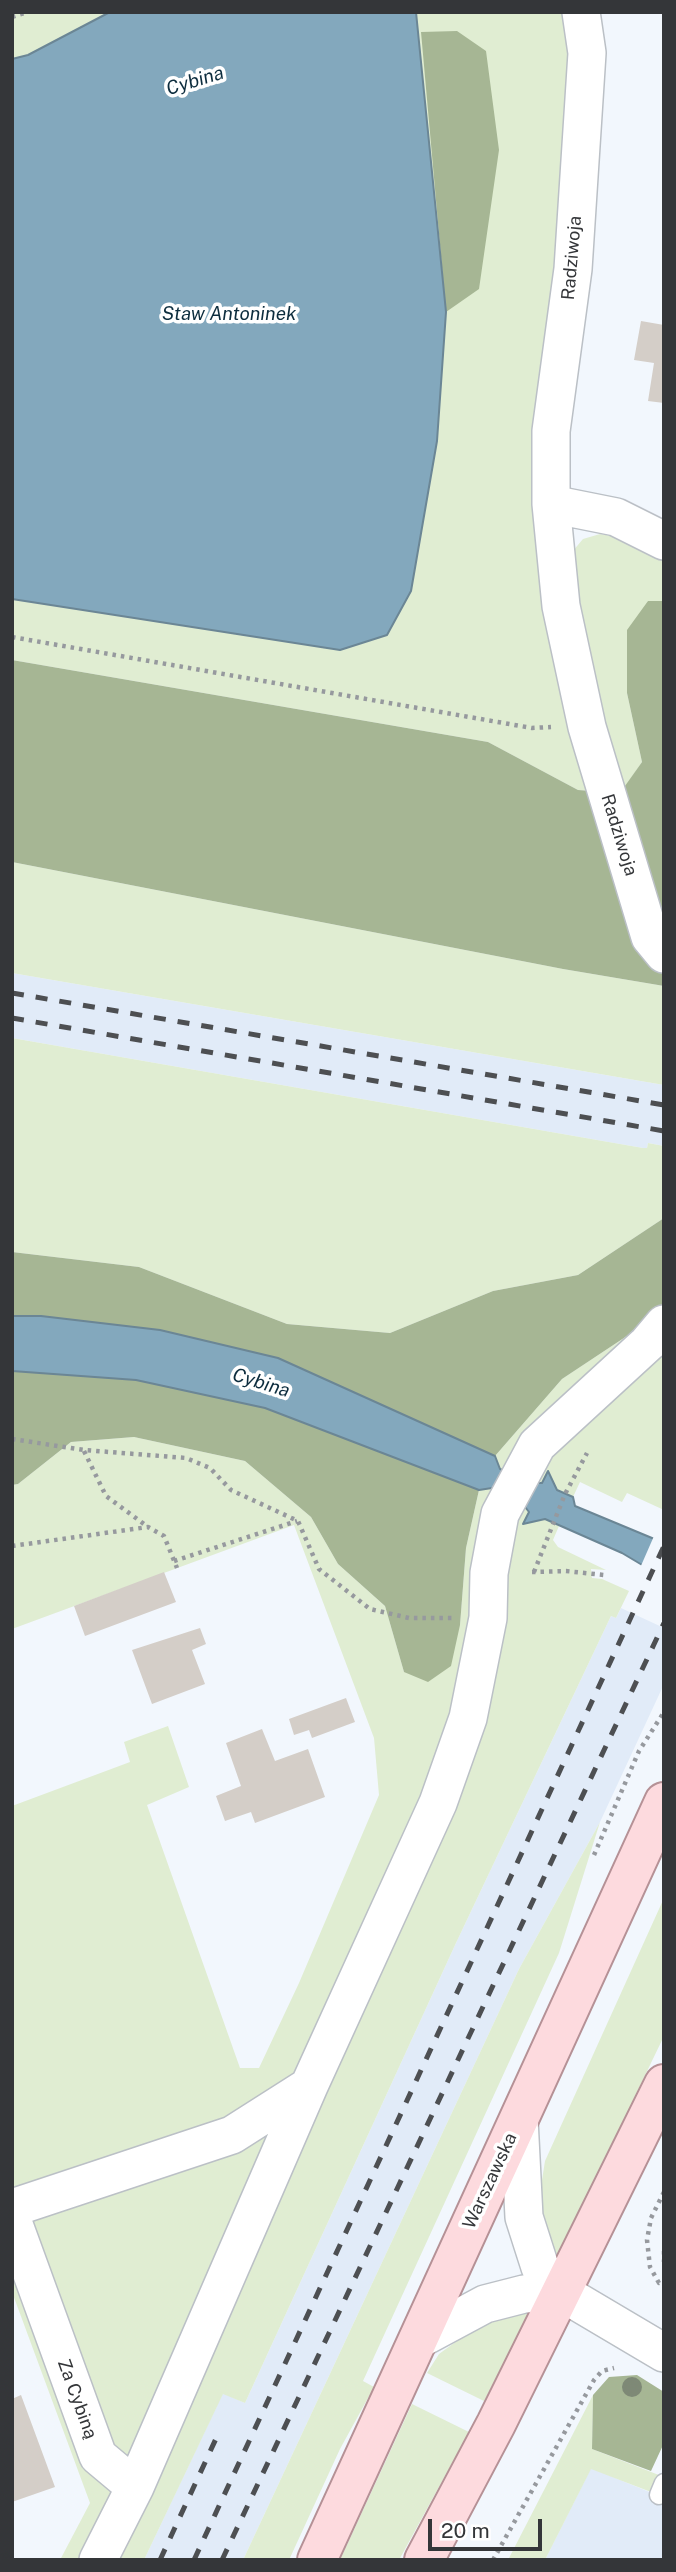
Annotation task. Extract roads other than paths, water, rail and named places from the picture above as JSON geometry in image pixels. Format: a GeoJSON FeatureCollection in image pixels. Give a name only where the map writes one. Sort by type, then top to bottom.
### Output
{"type":"FeatureCollection","features":[{"type":"Feature","properties":{"kind":"main road","name":"Warszawska"},"geometry":{"type":"LineString","coordinates":[[317,2560],[664,1802]]}},
{"type":"Feature","properties":{"kind":"main road"},"geometry":{"type":"LineString","coordinates":[[424,2560],[664,2084]]}},
{"type":"Feature","properties":{"kind":"street","name":"Radziwoja"},"geometry":{"type":"LineString","coordinates":[[581,12],[587,53],[573,269],[551,431],[551,504],[561,607],[587,727],[650,937],[664,954]]}},
{"type":"Feature","properties":{"kind":"street"},"geometry":{"type":"LineString","coordinates":[[551,504],[616,517],[664,541]]}},
{"type":"Feature","properties":{"kind":"street"},"geometry":{"type":"LineString","coordinates":[[98,2560],[135,2487],[309,2085],[438,1803],[468,1718],[488,1618],[489,1573],[500,1514],[537,1445],[649,1343],[664,1324]]}},
{"type":"Feature","properties":{"kind":"street"},"geometry":{"type":"LineString","coordinates":[[12,2208],[232,2135],[309,2085]]}},
{"type":"Feature","properties":{"kind":"street"},"geometry":{"type":"LineString","coordinates":[[519,2119],[524,2217],[540,2267],[561,2292],[664,2353]]}},
{"type":"Feature","properties":{"kind":"street","name":"Za Cybiną"},"geometry":{"type":"LineString","coordinates":[[12,2219],[98,2456],[135,2487]]}},
{"type":"Feature","properties":{"kind":"street"},"geometry":{"type":"LineString","coordinates":[[418,2340],[485,2304],[524,2294],[561,2292]]}},
{"type":"Feature","properties":{"kind":"water","name":"Staw Antoninek"},"geometry":{"type":"Polygon","coordinates":[[[110,12],[416,12],[446,312],[437,441],[411,591],[387,635],[340,650],[12,599],[12,59],[28,55],[110,12]]]}},
{"type":"Feature","properties":{"kind":"water","name":"Cybina"},"geometry":{"type":"Polygon","coordinates":[[[12,1316],[41,1316],[160,1330],[278,1358],[495,1456],[500,1469],[531,1483],[542,1483],[548,1471],[557,1490],[573,1497],[575,1506],[664,1543],[664,1578],[622,1553],[545,1519],[523,1524],[529,1512],[522,1503],[492,1488],[479,1490],[265,1408],[136,1380],[12,1371],[12,1316]]]}},
{"type":"Feature","properties":{"kind":"railway"},"geometry":{"type":"LineString","coordinates":[[12,993],[664,1105]]}},
{"type":"Feature","properties":{"kind":"railway"},"geometry":{"type":"LineString","coordinates":[[12,1018],[664,1131]]}},
{"type":"Feature","properties":{"kind":"railway"},"geometry":{"type":"LineString","coordinates":[[194,2560],[664,1546]]}},
{"type":"Feature","properties":{"kind":"railway"},"geometry":{"type":"LineString","coordinates":[[222,2560],[664,1623]]}},
{"type":"Feature","properties":{"kind":"railway"},"geometry":{"type":"LineString","coordinates":[[160,2560],[220,2430]]}}]}
